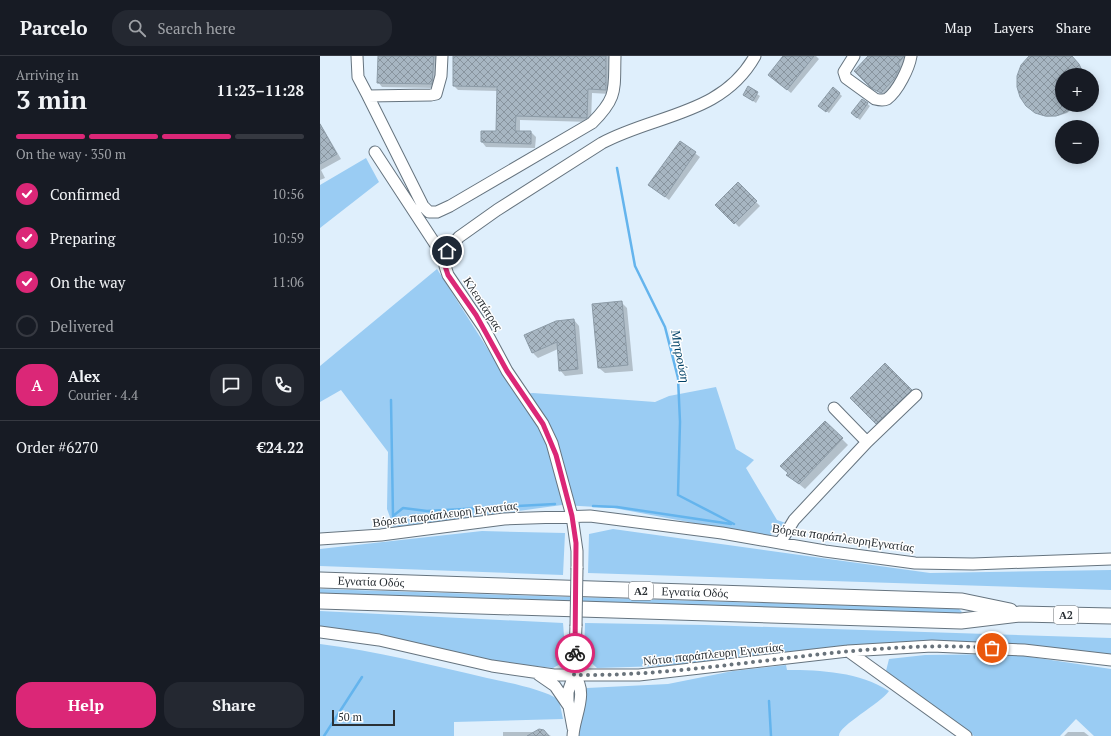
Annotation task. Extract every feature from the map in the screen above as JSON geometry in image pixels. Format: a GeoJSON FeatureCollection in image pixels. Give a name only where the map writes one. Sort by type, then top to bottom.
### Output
{"type":"FeatureCollection","features":[{"type":"Feature","properties":{"kind":"highway","name":"Εγνατία Οδός"},"geometry":{"type":"LineString","coordinates":[[320,580],[962,601],[1020,614]]}},
{"type":"Feature","properties":{"kind":"highway","name":"Εγνατία Οδός"},"geometry":{"type":"LineString","coordinates":[[320,601],[961,621],[1020,614],[1111,616]]}},
{"type":"Feature","properties":{"kind":"street"},"geometry":{"type":"LineString","coordinates":[[357,56],[358,76],[423,206],[429,212],[437,212],[592,123],[605,110],[611,101],[614,87],[615,56]]}},
{"type":"Feature","properties":{"kind":"street"},"geometry":{"type":"LineString","coordinates":[[368,96],[436,94],[442,76],[442,56]]}},
{"type":"Feature","properties":{"kind":"street"},"geometry":{"type":"LineString","coordinates":[[445,258],[452,243],[475,225],[598,146],[618,136],[689,110],[722,93],[742,77],[755,56]]}},
{"type":"Feature","properties":{"kind":"street"},"geometry":{"type":"LineString","coordinates":[[854,56],[844,72],[846,78],[875,99],[880,100],[887,99],[892,94],[907,71],[911,56]]}},
{"type":"Feature","properties":{"kind":"street"},"geometry":{"type":"LineString","coordinates":[[376,152],[445,258]]}},
{"type":"Feature","properties":{"kind":"street","name":"Κλεοπάτρας"},"geometry":{"type":"LineString","coordinates":[[445,258],[445,269],[448,275],[476,315],[507,371],[548,434],[562,473],[577,546],[574,675]]}},
{"type":"Feature","properties":{"kind":"street"},"geometry":{"type":"LineString","coordinates":[[780,543],[794,520],[867,442],[916,395]]}},
{"type":"Feature","properties":{"kind":"street"},"geometry":{"type":"LineString","coordinates":[[834,408],[867,442]]}},
{"type":"Feature","properties":{"kind":"street","name":"Βόρεια παράπλευρη Εγνατίας"},"geometry":{"type":"LineString","coordinates":[[320,539],[381,535],[504,519],[572,516]]}},
{"type":"Feature","properties":{"kind":"street","name":"Βόρεια παράπλευρηΕγνατίας"},"geometry":{"type":"LineString","coordinates":[[572,516],[628,519],[839,553],[914,563],[973,564],[1111,559]]}},
{"type":"Feature","properties":{"kind":"street","name":"Νότια παράπλευρη Εγνατίας"},"geometry":{"type":"LineString","coordinates":[[320,632],[379,640],[492,666],[554,675],[639,675],[848,651],[932,646],[977,647],[1045,652],[1111,660]]}},
{"type":"Feature","properties":{"kind":"street"},"geometry":{"type":"LineString","coordinates":[[848,651],[966,736]]}},
{"type":"Feature","properties":{"kind":"street"},"geometry":{"type":"LineString","coordinates":[[535,672],[554,686],[568,705]]}},
{"type":"Feature","properties":{"kind":"street"},"geometry":{"type":"LineString","coordinates":[[573,732],[580,697],[580,686],[574,675]]}},
{"type":"Feature","properties":{"kind":"street"},"geometry":{"type":"LineString","coordinates":[[573,732],[568,705],[568,692],[574,675]]}},
{"type":"Feature","properties":{"kind":"street"},"geometry":{"type":"LineString","coordinates":[[580,697],[589,683],[604,676]]}},
{"type":"Feature","properties":{"kind":"shaded area"},"geometry":{"type":"Polygon","coordinates":[[[366,158],[379,182],[320,228],[320,185],[366,158]]]}},
{"type":"Feature","properties":{"kind":"shaded area"},"geometry":{"type":"Polygon","coordinates":[[[437,269],[517,395],[533,393],[655,402],[669,396],[716,387],[736,449],[754,460],[746,468],[777,520],[786,523],[768,537],[614,508],[562,505],[394,528],[387,509],[388,452],[341,390],[320,402],[320,366],[437,269]]]}},
{"type":"Feature","properties":{"kind":"shaded area"},"geometry":{"type":"Polygon","coordinates":[[[613,529],[930,573],[1111,570],[1111,590],[588,573],[589,534],[613,529]]]}},
{"type":"Feature","properties":{"kind":"shaded area"},"geometry":{"type":"Polygon","coordinates":[[[482,531],[565,533],[563,575],[320,566],[320,549],[482,531]]]}},
{"type":"Feature","properties":{"kind":"shaded area"},"geometry":{"type":"Polygon","coordinates":[[[320,589],[959,609],[962,612],[959,614],[320,594],[320,589]]]}},
{"type":"Feature","properties":{"kind":"shaded area"},"geometry":{"type":"Polygon","coordinates":[[[320,611],[563,623],[566,661],[553,668],[485,661],[320,631],[320,611]]]}},
{"type":"Feature","properties":{"kind":"shaded area"},"geometry":{"type":"Polygon","coordinates":[[[585,623],[705,625],[1111,638],[1111,663],[950,642],[695,665],[597,668],[584,656],[585,623]]]}},
{"type":"Feature","properties":{"kind":"shaded area"},"geometry":{"type":"Polygon","coordinates":[[[320,644],[362,650],[404,659],[544,692],[559,700],[563,719],[454,722],[454,736],[320,736],[320,644]]]}},
{"type":"Feature","properties":{"kind":"shaded area"},"geometry":{"type":"Polygon","coordinates":[[[1011,654],[1111,669],[1111,736],[1094,736],[1076,719],[1060,736],[974,736],[886,671],[889,659],[925,655],[1011,654]]]}},
{"type":"Feature","properties":{"kind":"shaded area"},"geometry":{"type":"Polygon","coordinates":[[[786,665],[787,670],[840,673],[853,676],[878,685],[889,691],[845,727],[840,732],[839,736],[578,736],[581,701],[587,688],[668,684],[733,671],[786,665]]]}},
{"type":"Feature","properties":{"kind":"building"},"geometry":{"type":"Polygon","coordinates":[[[378,56],[434,56],[432,84],[377,83],[378,56]]]}},
{"type":"Feature","properties":{"kind":"building"},"geometry":{"type":"Polygon","coordinates":[[[453,56],[606,56],[606,90],[588,89],[587,118],[516,116],[515,131],[531,131],[531,144],[481,142],[481,131],[496,131],[497,87],[453,86],[453,56]]]}},
{"type":"Feature","properties":{"kind":"building"},"geometry":{"type":"Polygon","coordinates":[[[783,56],[814,56],[787,90],[768,75],[783,56]]]}},
{"type":"Feature","properties":{"kind":"building"},"geometry":{"type":"Polygon","coordinates":[[[868,56],[904,56],[898,64],[900,67],[894,79],[881,93],[871,88],[854,71],[868,56]]]}},
{"type":"Feature","properties":{"kind":"building"},"geometry":{"type":"Polygon","coordinates":[[[1029,56],[1072,56],[1081,68],[1055,68],[1055,112],[1066,112],[1056,116],[1045,116],[1035,113],[1026,106],[1020,97],[1017,87],[1017,76],[1021,65],[1029,56]]]}},
{"type":"Feature","properties":{"kind":"building"},"geometry":{"type":"Polygon","coordinates":[[[748,86],[758,92],[753,101],[743,95],[748,86]]]}},
{"type":"Feature","properties":{"kind":"building"},"geometry":{"type":"Polygon","coordinates":[[[833,87],[840,93],[826,112],[818,106],[833,87]]]}},
{"type":"Feature","properties":{"kind":"building"},"geometry":{"type":"Polygon","coordinates":[[[862,99],[868,103],[857,118],[851,113],[862,99]]]}},
{"type":"Feature","properties":{"kind":"building"},"geometry":{"type":"Polygon","coordinates":[[[320,124],[337,154],[320,164],[320,124]]]}},
{"type":"Feature","properties":{"kind":"building"},"geometry":{"type":"Polygon","coordinates":[[[680,141],[696,152],[665,197],[648,185],[680,141]]]}},
{"type":"Feature","properties":{"kind":"building"},"geometry":{"type":"Polygon","coordinates":[[[738,182],[757,201],[734,224],[715,205],[738,182]]]}},
{"type":"Feature","properties":{"kind":"building"},"geometry":{"type":"Polygon","coordinates":[[[622,301],[628,365],[598,368],[592,304],[622,301]]]}},
{"type":"Feature","properties":{"kind":"building"},"geometry":{"type":"Polygon","coordinates":[[[574,319],[578,369],[559,371],[557,342],[532,353],[524,335],[556,321],[574,319]]]}},
{"type":"Feature","properties":{"kind":"building"},"geometry":{"type":"Polygon","coordinates":[[[885,363],[912,390],[876,424],[850,398],[885,363]]]}},
{"type":"Feature","properties":{"kind":"building"},"geometry":{"type":"Polygon","coordinates":[[[825,421],[843,438],[799,484],[786,475],[788,473],[780,466],[825,421]]]}},
{"type":"Feature","properties":{"kind":"building"},"geometry":{"type":"Polygon","coordinates":[[[539,729],[544,730],[549,736],[527,736],[539,729]]]}},
{"type":"Feature","properties":{"kind":"waterway","name":"Μητρούση"},"geometry":{"type":"LineString","coordinates":[[617,168],[635,266],[665,327],[678,378],[680,422],[678,495],[734,524]]}},
{"type":"Feature","properties":{"kind":"waterway"},"geometry":{"type":"LineString","coordinates":[[391,400],[393,516]]}},
{"type":"Feature","properties":{"kind":"waterway"},"geometry":{"type":"LineString","coordinates":[[393,516],[403,508],[427,511],[555,504]]}},
{"type":"Feature","properties":{"kind":"waterway"},"geometry":{"type":"LineString","coordinates":[[593,506],[617,507],[731,524]]}},
{"type":"Feature","properties":{"kind":"waterway"},"geometry":{"type":"LineString","coordinates":[[324,736],[362,677]]}},
{"type":"Feature","properties":{"kind":"waterway","name":"Μητρούση"},"geometry":{"type":"LineString","coordinates":[[769,701],[771,736]]}},
{"type":"Feature","properties":{"kind":"way so far"},"geometry":{"type":"LineString","coordinates":[[575,653],[574,675],[604,676],[650,674],[875,649],[932,646],[992,648]]}},
{"type":"Feature","properties":{"kind":"route"},"geometry":{"type":"LineString","coordinates":[[447,251],[445,258],[445,269],[448,275],[476,315],[507,371],[543,424],[562,473],[576,534],[577,568],[575,653]]}}]}
